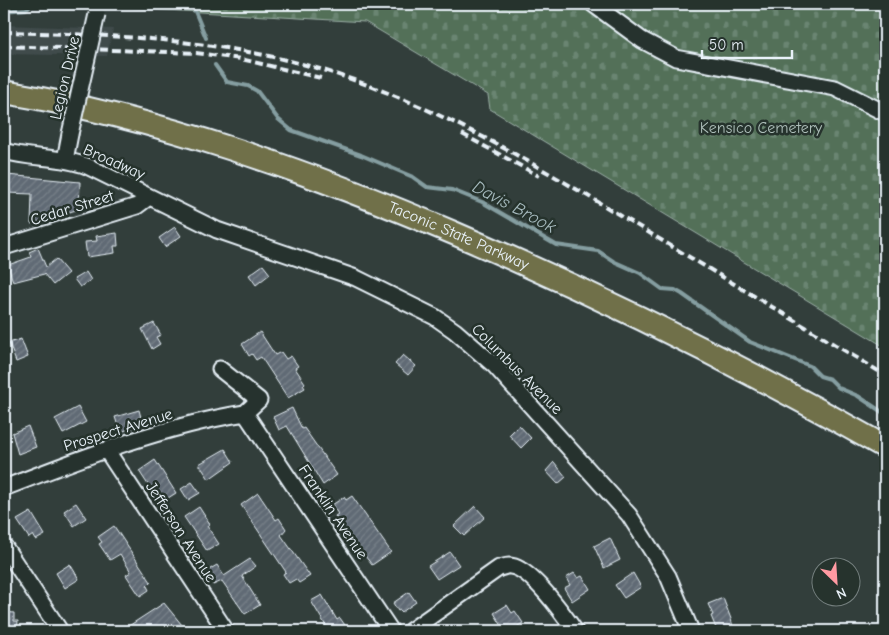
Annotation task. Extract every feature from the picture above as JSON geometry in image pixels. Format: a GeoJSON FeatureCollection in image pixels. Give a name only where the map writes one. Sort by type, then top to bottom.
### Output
{"type":"FeatureCollection","features":[{"type":"Feature","properties":{"kind":"highway","name":"Taconic State Parkway"},"geometry":{"type":"LineString","coordinates":[[4,80],[90,97],[169,117],[273,150],[396,197],[518,248],[638,303],[755,362],[885,433]]}},
{"type":"Feature","properties":{"kind":"highway","name":"Taconic State Parkway"},"geometry":{"type":"LineString","coordinates":[[4,92],[101,111],[184,134],[278,164],[392,207],[513,258],[663,329],[749,372],[885,447]]}},
{"type":"Feature","properties":{"kind":"street"},"geometry":{"type":"LineString","coordinates":[[593,4],[642,40],[676,58],[835,88],[885,113]]}},
{"type":"Feature","properties":{"kind":"street","name":"Legion Drive"},"geometry":{"type":"LineString","coordinates":[[65,160],[98,9]]}},
{"type":"Feature","properties":{"kind":"street","name":"Broadway"},"geometry":{"type":"LineString","coordinates":[[4,151],[30,157],[65,160],[95,170],[149,197]]}},
{"type":"Feature","properties":{"kind":"street","name":"Cedar Street"},"geometry":{"type":"LineString","coordinates":[[4,247],[137,206],[149,197]]}},
{"type":"Feature","properties":{"kind":"street","name":"Columbus Avenue"},"geometry":{"type":"LineString","coordinates":[[149,197],[246,241],[356,278],[435,317],[462,336],[494,365],[629,515],[668,576],[691,631]]}},
{"type":"Feature","properties":{"kind":"street"},"geometry":{"type":"LineString","coordinates":[[220,369],[259,400],[245,413]]}},
{"type":"Feature","properties":{"kind":"street","name":"Prospect Avenue"},"geometry":{"type":"LineString","coordinates":[[4,488],[157,435],[245,413]]}},
{"type":"Feature","properties":{"kind":"street","name":"Franklin Avenue"},"geometry":{"type":"LineString","coordinates":[[245,413],[391,631]]}},
{"type":"Feature","properties":{"kind":"street","name":"Jefferson Avenue"},"geometry":{"type":"LineString","coordinates":[[107,451],[226,631]]}},
{"type":"Feature","properties":{"kind":"street"},"geometry":{"type":"LineString","coordinates":[[4,546],[60,631]]}},
{"type":"Feature","properties":{"kind":"street"},"geometry":{"type":"LineString","coordinates":[[410,631],[499,568],[510,566],[526,575],[550,596],[575,631]]}},
{"type":"Feature","properties":{"kind":"shaded area"},"geometry":{"type":"Polygon","coordinates":[[[4,25],[113,29],[107,56],[4,54],[4,25]]]}},
{"type":"Feature","properties":{"kind":"green space","name":"Kensico Cemetery"},"geometry":{"type":"Polygon","coordinates":[[[134,4],[885,4],[885,347],[490,109],[488,95],[365,22],[133,8],[134,4]]]}},
{"type":"Feature","properties":{"kind":"building"},"geometry":{"type":"Polygon","coordinates":[[[7,175],[80,182],[79,209],[31,224],[32,194],[7,193],[7,175]]]}},
{"type":"Feature","properties":{"kind":"building"},"geometry":{"type":"Polygon","coordinates":[[[175,227],[181,236],[165,247],[159,238],[175,227]]]}},
{"type":"Feature","properties":{"kind":"building"},"geometry":{"type":"Polygon","coordinates":[[[117,233],[118,246],[114,246],[115,253],[87,257],[85,242],[97,241],[96,236],[117,233]]]}},
{"type":"Feature","properties":{"kind":"building"},"geometry":{"type":"Polygon","coordinates":[[[38,248],[46,267],[56,259],[68,273],[53,285],[44,274],[13,282],[8,265],[31,257],[29,252],[38,248]]]}},
{"type":"Feature","properties":{"kind":"building"},"geometry":{"type":"Polygon","coordinates":[[[263,265],[270,274],[256,285],[249,275],[263,265]]]}},
{"type":"Feature","properties":{"kind":"building"},"geometry":{"type":"Polygon","coordinates":[[[86,272],[91,280],[80,287],[74,279],[86,272]]]}},
{"type":"Feature","properties":{"kind":"building"},"geometry":{"type":"Polygon","coordinates":[[[154,323],[161,335],[156,337],[160,344],[152,349],[142,329],[154,323]]]}},
{"type":"Feature","properties":{"kind":"building"},"geometry":{"type":"Polygon","coordinates":[[[260,332],[275,355],[281,352],[286,359],[291,356],[298,366],[295,368],[305,383],[303,385],[305,388],[288,398],[261,357],[256,360],[252,354],[249,356],[242,344],[260,332]]]}},
{"type":"Feature","properties":{"kind":"building"},"geometry":{"type":"Polygon","coordinates":[[[21,339],[28,357],[16,362],[9,343],[21,339]]]}},
{"type":"Feature","properties":{"kind":"building"},"geometry":{"type":"Polygon","coordinates":[[[403,355],[416,366],[408,375],[395,364],[403,355]]]}},
{"type":"Feature","properties":{"kind":"building"},"geometry":{"type":"Polygon","coordinates":[[[78,407],[86,422],[63,434],[55,419],[78,407]]]}},
{"type":"Feature","properties":{"kind":"building"},"geometry":{"type":"Polygon","coordinates":[[[292,408],[302,429],[304,428],[337,475],[323,485],[287,426],[279,430],[273,417],[292,408]]]}},
{"type":"Feature","properties":{"kind":"building"},"geometry":{"type":"Polygon","coordinates":[[[139,410],[143,425],[120,432],[115,417],[139,410]]]}},
{"type":"Feature","properties":{"kind":"building"},"geometry":{"type":"Polygon","coordinates":[[[519,425],[531,438],[521,448],[509,435],[519,425]]]}},
{"type":"Feature","properties":{"kind":"building"},"geometry":{"type":"Polygon","coordinates":[[[28,426],[36,447],[18,454],[12,433],[28,426]]]}},
{"type":"Feature","properties":{"kind":"building"},"geometry":{"type":"Polygon","coordinates":[[[225,449],[233,462],[209,479],[199,464],[225,449]]]}},
{"type":"Feature","properties":{"kind":"building"},"geometry":{"type":"Polygon","coordinates":[[[155,460],[176,493],[160,503],[139,471],[155,460]]]}},
{"type":"Feature","properties":{"kind":"building"},"geometry":{"type":"Polygon","coordinates":[[[554,462],[566,477],[558,484],[546,471],[554,462]]]}},
{"type":"Feature","properties":{"kind":"building"},"geometry":{"type":"Polygon","coordinates":[[[192,482],[200,493],[188,500],[181,489],[192,482]]]}},
{"type":"Feature","properties":{"kind":"building"},"geometry":{"type":"Polygon","coordinates":[[[258,493],[276,520],[279,518],[286,529],[281,535],[310,576],[299,583],[296,579],[289,583],[283,574],[286,572],[241,505],[258,493]]]}},
{"type":"Feature","properties":{"kind":"building"},"geometry":{"type":"Polygon","coordinates":[[[352,496],[391,552],[372,565],[335,516],[338,514],[332,505],[344,497],[346,500],[352,496]]]}},
{"type":"Feature","properties":{"kind":"building"},"geometry":{"type":"Polygon","coordinates":[[[76,503],[86,518],[74,526],[64,511],[76,503]]]}},
{"type":"Feature","properties":{"kind":"building"},"geometry":{"type":"Polygon","coordinates":[[[475,506],[485,517],[464,536],[454,526],[475,506]]]}},
{"type":"Feature","properties":{"kind":"building"},"geometry":{"type":"Polygon","coordinates":[[[199,507],[210,524],[207,526],[219,544],[207,551],[184,517],[199,507]]]}},
{"type":"Feature","properties":{"kind":"building"},"geometry":{"type":"Polygon","coordinates":[[[31,512],[45,535],[36,540],[33,535],[29,538],[17,520],[31,512]]]}},
{"type":"Feature","properties":{"kind":"building"},"geometry":{"type":"Polygon","coordinates":[[[114,526],[151,582],[147,586],[149,590],[140,596],[126,575],[131,572],[120,554],[110,560],[99,544],[102,542],[98,537],[114,526]]]}},
{"type":"Feature","properties":{"kind":"building"},"geometry":{"type":"Polygon","coordinates":[[[610,538],[620,560],[604,568],[594,546],[610,538]]]}},
{"type":"Feature","properties":{"kind":"building"},"geometry":{"type":"Polygon","coordinates":[[[450,552],[459,565],[437,579],[428,566],[450,552]]]}},
{"type":"Feature","properties":{"kind":"building"},"geometry":{"type":"Polygon","coordinates":[[[250,559],[256,566],[242,576],[260,605],[245,614],[222,581],[213,585],[205,572],[217,565],[224,576],[250,559]]]}},
{"type":"Feature","properties":{"kind":"building"},"geometry":{"type":"Polygon","coordinates":[[[70,564],[79,579],[65,588],[56,573],[70,564]]]}},
{"type":"Feature","properties":{"kind":"building"},"geometry":{"type":"Polygon","coordinates":[[[574,573],[578,578],[582,576],[590,589],[572,601],[564,588],[570,585],[566,578],[574,573]]]}},
{"type":"Feature","properties":{"kind":"building"},"geometry":{"type":"Polygon","coordinates":[[[633,573],[641,587],[624,598],[615,585],[633,573]]]}},
{"type":"Feature","properties":{"kind":"building"},"geometry":{"type":"Polygon","coordinates":[[[409,592],[416,602],[402,612],[398,611],[393,603],[409,592]]]}},
{"type":"Feature","properties":{"kind":"building"},"geometry":{"type":"Polygon","coordinates":[[[322,595],[337,620],[340,618],[349,631],[329,631],[311,601],[322,595]]]}},
{"type":"Feature","properties":{"kind":"building"},"geometry":{"type":"Polygon","coordinates":[[[723,598],[734,631],[717,631],[711,616],[713,615],[708,604],[723,598]]]}},
{"type":"Feature","properties":{"kind":"building"},"geometry":{"type":"Polygon","coordinates":[[[164,603],[182,625],[173,631],[121,631],[164,603]]]}},
{"type":"Feature","properties":{"kind":"building"},"geometry":{"type":"Polygon","coordinates":[[[507,605],[512,613],[515,611],[523,623],[510,631],[505,631],[494,613],[507,605]]]}},
{"type":"Feature","properties":{"kind":"building"},"geometry":{"type":"Polygon","coordinates":[[[4,612],[14,613],[14,621],[18,621],[17,631],[4,631],[4,612]]]}},
{"type":"Feature","properties":{"kind":"waterway","name":"Davis Brook"},"geometry":{"type":"LineString","coordinates":[[4,11],[26,9],[32,4]]}},
{"type":"Feature","properties":{"kind":"waterway","name":"Davis Brook"},"geometry":{"type":"LineString","coordinates":[[192,4],[206,38]]}},
{"type":"Feature","properties":{"kind":"waterway","name":"Davis Brook"},"geometry":{"type":"LineString","coordinates":[[215,65],[227,82],[248,86],[257,91],[278,119],[291,130],[361,155],[413,177],[427,187],[452,190],[482,202],[556,245],[598,251],[613,261],[640,273],[662,289],[675,290],[682,294],[750,342],[810,366],[820,376],[830,379],[839,388],[858,396],[885,414]]}},
{"type":"Feature","properties":{"kind":"railway"},"geometry":{"type":"LineString","coordinates":[[4,32],[131,37],[215,46],[298,63],[377,89],[451,121],[523,158],[885,375]]}},
{"type":"Feature","properties":{"kind":"railway"},"geometry":{"type":"LineString","coordinates":[[4,46],[196,53],[241,59],[321,78]]}},
{"type":"Feature","properties":{"kind":"railway"},"geometry":{"type":"LineString","coordinates":[[462,134],[539,176]]}}]}
